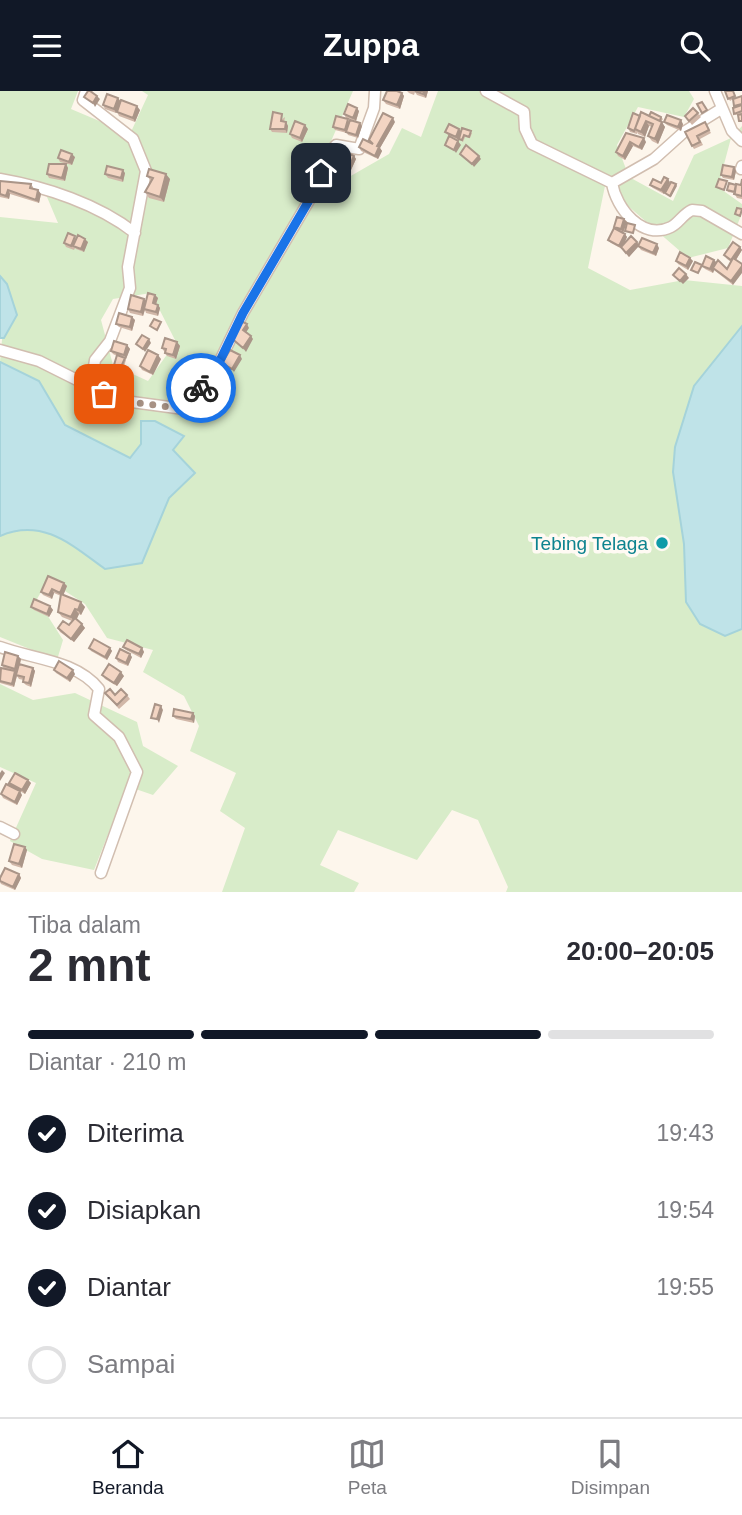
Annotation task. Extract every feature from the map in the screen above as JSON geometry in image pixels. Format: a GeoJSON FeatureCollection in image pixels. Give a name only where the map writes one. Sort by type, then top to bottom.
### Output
{"type":"FeatureCollection","features":[{"type":"Feature","properties":{"kind":"street"},"geometry":{"type":"LineString","coordinates":[[86,91],[83,100],[134,139],[146,171],[128,267],[130,288],[110,341],[95,360],[91,387]]}},
{"type":"Feature","properties":{"kind":"street"},"geometry":{"type":"LineString","coordinates":[[0,350],[39,361],[117,400],[184,409],[215,371],[243,313],[314,192],[329,153],[336,145],[359,149],[374,108],[375,91]]}},
{"type":"Feature","properties":{"kind":"street"},"geometry":{"type":"LineString","coordinates":[[486,91],[524,112],[525,129],[532,144],[612,183],[621,211],[635,222],[654,228],[671,227],[683,214],[692,210],[702,211],[742,234]]}},
{"type":"Feature","properties":{"kind":"street"},"geometry":{"type":"LineString","coordinates":[[715,91],[732,131],[742,141]]}},
{"type":"Feature","properties":{"kind":"street"},"geometry":{"type":"LineString","coordinates":[[612,183],[654,159],[684,132],[721,109]]}},
{"type":"Feature","properties":{"kind":"street"},"geometry":{"type":"LineString","coordinates":[[0,179],[30,184],[75,201],[117,219],[135,233]]}},
{"type":"Feature","properties":{"kind":"street"},"geometry":{"type":"LineString","coordinates":[[0,647],[64,664],[94,683],[99,689],[94,715],[119,737],[137,772],[101,873]]}},
{"type":"Feature","properties":{"kind":"street"},"geometry":{"type":"LineString","coordinates":[[0,827],[14,834]]}},
{"type":"Feature","properties":{"kind":"green space"},"geometry":{"type":"Polygon","coordinates":[[[0,91],[78,91],[71,109],[130,134],[148,95],[142,91],[353,91],[318,171],[342,181],[389,154],[402,128],[421,137],[438,91],[689,91],[694,99],[684,117],[638,107],[617,145],[629,177],[673,201],[694,155],[731,138],[718,187],[742,204],[742,213],[728,248],[688,258],[605,186],[588,268],[630,290],[684,280],[742,286],[742,326],[694,386],[684,544],[686,602],[725,636],[742,629],[742,892],[506,892],[508,887],[478,820],[452,810],[417,860],[338,830],[320,865],[359,883],[354,892],[222,892],[245,828],[220,811],[236,773],[190,751],[199,726],[184,696],[143,672],[153,650],[107,638],[85,604],[48,580],[37,599],[63,640],[57,660],[0,637],[0,536],[16,531],[43,532],[69,543],[105,569],[142,563],[169,498],[195,473],[173,450],[183,436],[141,444],[130,458],[105,448],[65,425],[39,381],[0,362],[7,284],[0,276],[0,217],[58,223],[44,190],[0,183],[0,91]],[[151,293],[113,299],[101,320],[113,365],[148,381],[176,342],[151,293]]]}},
{"type":"Feature","properties":{"kind":"green space"},"geometry":{"type":"Polygon","coordinates":[[[742,126],[742,142],[731,138],[742,126]]]}},
{"type":"Feature","properties":{"kind":"green space"},"geometry":{"type":"Polygon","coordinates":[[[0,684],[33,700],[75,693],[137,722],[143,746],[178,766],[153,795],[127,786],[94,870],[42,859],[10,841],[36,783],[0,767],[0,684]]]}},
{"type":"Feature","properties":{"kind":"water"},"geometry":{"type":"Polygon","coordinates":[[[0,276],[7,284],[17,315],[4,338],[0,338],[0,276]]]}},
{"type":"Feature","properties":{"kind":"water"},"geometry":{"type":"Polygon","coordinates":[[[742,326],[742,629],[725,636],[700,624],[686,602],[684,544],[673,472],[675,447],[694,386],[742,326]]]}},
{"type":"Feature","properties":{"kind":"water"},"geometry":{"type":"Polygon","coordinates":[[[0,362],[39,381],[65,425],[130,458],[141,444],[141,421],[155,421],[184,436],[173,450],[195,473],[169,498],[142,563],[105,569],[69,543],[44,532],[16,531],[0,536],[0,362]]]}},
{"type":"Feature","properties":{"kind":"building"},"geometry":{"type":"Polygon","coordinates":[[[88,91],[97,96],[93,103],[84,97],[88,91]]]}},
{"type":"Feature","properties":{"kind":"building"},"geometry":{"type":"Polygon","coordinates":[[[387,91],[402,93],[397,105],[383,100],[387,91]]]}},
{"type":"Feature","properties":{"kind":"building"},"geometry":{"type":"Polygon","coordinates":[[[725,91],[733,91],[735,96],[728,99],[725,91]]]}},
{"type":"Feature","properties":{"kind":"building"},"geometry":{"type":"Polygon","coordinates":[[[107,94],[118,98],[114,109],[103,105],[107,94]]]}},
{"type":"Feature","properties":{"kind":"building"},"geometry":{"type":"Polygon","coordinates":[[[742,96],[742,104],[734,106],[733,99],[742,96]]]}},
{"type":"Feature","properties":{"kind":"building"},"geometry":{"type":"Polygon","coordinates":[[[121,100],[137,106],[133,118],[117,112],[121,100]]]}},
{"type":"Feature","properties":{"kind":"building"},"geometry":{"type":"Polygon","coordinates":[[[702,102],[707,110],[702,113],[697,104],[702,102]]]}},
{"type":"Feature","properties":{"kind":"building"},"geometry":{"type":"Polygon","coordinates":[[[348,104],[357,108],[353,118],[344,114],[348,104]]]}},
{"type":"Feature","properties":{"kind":"building"},"geometry":{"type":"Polygon","coordinates":[[[742,105],[742,111],[734,114],[733,108],[742,105]]]}},
{"type":"Feature","properties":{"kind":"building"},"geometry":{"type":"Polygon","coordinates":[[[693,108],[698,113],[689,121],[685,116],[693,108]]]}},
{"type":"Feature","properties":{"kind":"building"},"geometry":{"type":"Polygon","coordinates":[[[273,112],[282,114],[281,121],[286,122],[285,129],[270,129],[273,112]]]}},
{"type":"Feature","properties":{"kind":"building"},"geometry":{"type":"Polygon","coordinates":[[[641,112],[662,122],[655,139],[648,136],[653,124],[646,121],[641,132],[635,129],[641,112]]]}},
{"type":"Feature","properties":{"kind":"building"},"geometry":{"type":"Polygon","coordinates":[[[651,112],[661,117],[660,121],[649,116],[651,112]]]}},
{"type":"Feature","properties":{"kind":"building"},"geometry":{"type":"Polygon","coordinates":[[[383,113],[393,118],[377,146],[379,147],[375,156],[359,147],[363,139],[373,144],[369,140],[383,113]]]}},
{"type":"Feature","properties":{"kind":"building"},"geometry":{"type":"Polygon","coordinates":[[[633,113],[640,116],[634,131],[628,128],[633,113]]]}},
{"type":"Feature","properties":{"kind":"building"},"geometry":{"type":"Polygon","coordinates":[[[667,115],[681,120],[678,127],[664,122],[667,115]]]}},
{"type":"Feature","properties":{"kind":"building"},"geometry":{"type":"Polygon","coordinates":[[[336,116],[348,119],[345,130],[333,127],[336,116]]]}},
{"type":"Feature","properties":{"kind":"building"},"geometry":{"type":"Polygon","coordinates":[[[350,120],[360,123],[356,135],[346,132],[350,120]]]}},
{"type":"Feature","properties":{"kind":"building"},"geometry":{"type":"Polygon","coordinates":[[[295,121],[305,125],[300,138],[290,134],[295,121]]]}},
{"type":"Feature","properties":{"kind":"building"},"geometry":{"type":"Polygon","coordinates":[[[705,122],[709,130],[697,136],[700,142],[692,146],[685,132],[705,122]]]}},
{"type":"Feature","properties":{"kind":"building"},"geometry":{"type":"Polygon","coordinates":[[[449,124],[459,129],[456,137],[445,132],[449,124]]]}},
{"type":"Feature","properties":{"kind":"building"},"geometry":{"type":"Polygon","coordinates":[[[462,128],[471,131],[469,137],[464,135],[462,140],[459,139],[462,128]]]}},
{"type":"Feature","properties":{"kind":"building"},"geometry":{"type":"Polygon","coordinates":[[[626,133],[644,138],[639,147],[630,142],[623,156],[616,152],[626,133]]]}},
{"type":"Feature","properties":{"kind":"building"},"geometry":{"type":"Polygon","coordinates":[[[449,136],[458,141],[454,150],[445,145],[449,136]]]}},
{"type":"Feature","properties":{"kind":"building"},"geometry":{"type":"Polygon","coordinates":[[[466,145],[479,156],[472,164],[460,154],[466,145]]]}},
{"type":"Feature","properties":{"kind":"building"},"geometry":{"type":"Polygon","coordinates":[[[61,150],[72,154],[69,162],[58,158],[61,150]]]}},
{"type":"Feature","properties":{"kind":"building"},"geometry":{"type":"Polygon","coordinates":[[[341,150],[354,156],[349,167],[336,161],[341,150]]]}},
{"type":"Feature","properties":{"kind":"building"},"geometry":{"type":"Polygon","coordinates":[[[49,164],[66,164],[62,178],[47,174],[49,164]]]}},
{"type":"Feature","properties":{"kind":"building"},"geometry":{"type":"Polygon","coordinates":[[[723,165],[734,167],[732,177],[721,175],[723,165]]]}},
{"type":"Feature","properties":{"kind":"building"},"geometry":{"type":"Polygon","coordinates":[[[107,166],[123,170],[121,178],[105,174],[107,166]]]}},
{"type":"Feature","properties":{"kind":"building"},"geometry":{"type":"Polygon","coordinates":[[[149,169],[166,174],[160,197],[145,192],[153,178],[147,176],[149,169]]]}},
{"type":"Feature","properties":{"kind":"building"},"geometry":{"type":"Polygon","coordinates":[[[664,177],[668,179],[661,190],[650,185],[653,179],[661,183],[664,177]]]}},
{"type":"Feature","properties":{"kind":"building"},"geometry":{"type":"Polygon","coordinates":[[[719,179],[727,181],[724,190],[716,187],[719,179]]]}},
{"type":"Feature","properties":{"kind":"building"},"geometry":{"type":"Polygon","coordinates":[[[742,179],[742,196],[734,194],[736,184],[741,185],[742,179]]]}},
{"type":"Feature","properties":{"kind":"building"},"geometry":{"type":"Polygon","coordinates":[[[0,181],[31,184],[30,188],[38,190],[36,200],[8,190],[6,196],[0,194],[0,181]]]}},
{"type":"Feature","properties":{"kind":"building"},"geometry":{"type":"Polygon","coordinates":[[[671,182],[676,184],[670,196],[665,193],[671,182]]]}},
{"type":"Feature","properties":{"kind":"building"},"geometry":{"type":"Polygon","coordinates":[[[729,183],[736,185],[735,192],[727,190],[729,183]]]}},
{"type":"Feature","properties":{"kind":"building"},"geometry":{"type":"Polygon","coordinates":[[[737,208],[742,209],[740,216],[735,214],[737,208]]]}},
{"type":"Feature","properties":{"kind":"building"},"geometry":{"type":"Polygon","coordinates":[[[617,217],[624,219],[621,229],[614,227],[617,217]]]}},
{"type":"Feature","properties":{"kind":"building"},"geometry":{"type":"Polygon","coordinates":[[[627,223],[635,225],[633,233],[625,231],[627,223]]]}},
{"type":"Feature","properties":{"kind":"building"},"geometry":{"type":"Polygon","coordinates":[[[614,228],[625,234],[619,246],[608,240],[614,228]]]}},
{"type":"Feature","properties":{"kind":"building"},"geometry":{"type":"Polygon","coordinates":[[[68,233],[75,236],[71,246],[64,243],[68,233]]]}},
{"type":"Feature","properties":{"kind":"building"},"geometry":{"type":"Polygon","coordinates":[[[78,235],[85,239],[81,249],[73,246],[78,235]]]}},
{"type":"Feature","properties":{"kind":"building"},"geometry":{"type":"Polygon","coordinates":[[[631,236],[637,242],[626,253],[621,247],[631,236]]]}},
{"type":"Feature","properties":{"kind":"building"},"geometry":{"type":"Polygon","coordinates":[[[642,238],[657,244],[653,253],[638,246],[642,238]]]}},
{"type":"Feature","properties":{"kind":"building"},"geometry":{"type":"Polygon","coordinates":[[[733,242],[740,247],[731,260],[724,255],[733,242]]]}},
{"type":"Feature","properties":{"kind":"building"},"geometry":{"type":"Polygon","coordinates":[[[680,252],[690,258],[686,266],[676,261],[680,252]]]}},
{"type":"Feature","properties":{"kind":"building"},"geometry":{"type":"Polygon","coordinates":[[[706,256],[714,260],[710,269],[702,266],[706,256]]]}},
{"type":"Feature","properties":{"kind":"building"},"geometry":{"type":"Polygon","coordinates":[[[733,258],[742,266],[731,281],[713,268],[718,260],[727,269],[733,258]]]}},
{"type":"Feature","properties":{"kind":"building"},"geometry":{"type":"Polygon","coordinates":[[[695,262],[702,265],[698,273],[691,270],[695,262]]]}},
{"type":"Feature","properties":{"kind":"building"},"geometry":{"type":"Polygon","coordinates":[[[679,268],[686,274],[680,281],[673,275],[679,268]]]}},
{"type":"Feature","properties":{"kind":"building"},"geometry":{"type":"Polygon","coordinates":[[[148,293],[155,295],[153,303],[158,305],[156,312],[144,309],[148,293]]]}},
{"type":"Feature","properties":{"kind":"building"},"geometry":{"type":"Polygon","coordinates":[[[131,295],[144,299],[141,312],[128,309],[131,295]]]}},
{"type":"Feature","properties":{"kind":"building"},"geometry":{"type":"Polygon","coordinates":[[[119,313],[132,317],[130,327],[116,324],[119,313]]]}},
{"type":"Feature","properties":{"kind":"building"},"geometry":{"type":"Polygon","coordinates":[[[154,319],[161,322],[157,330],[150,326],[154,319]]]}},
{"type":"Feature","properties":{"kind":"building"},"geometry":{"type":"Polygon","coordinates":[[[239,320],[247,324],[243,330],[251,336],[243,348],[229,336],[239,320]]]}},
{"type":"Feature","properties":{"kind":"building"},"geometry":{"type":"Polygon","coordinates":[[[142,335],[149,339],[143,349],[136,344],[142,335]]]}},
{"type":"Feature","properties":{"kind":"building"},"geometry":{"type":"Polygon","coordinates":[[[165,338],[177,342],[173,355],[165,353],[166,349],[162,348],[165,338]]]}},
{"type":"Feature","properties":{"kind":"building"},"geometry":{"type":"Polygon","coordinates":[[[114,341],[127,345],[124,355],[111,351],[114,341]]]}},
{"type":"Feature","properties":{"kind":"building"},"geometry":{"type":"Polygon","coordinates":[[[148,350],[158,355],[150,372],[140,366],[148,350]]]}},
{"type":"Feature","properties":{"kind":"building"},"geometry":{"type":"Polygon","coordinates":[[[230,350],[240,355],[232,369],[222,363],[230,350]]]}},
{"type":"Feature","properties":{"kind":"building"},"geometry":{"type":"Polygon","coordinates":[[[117,355],[125,358],[121,367],[114,365],[117,355]]]}},
{"type":"Feature","properties":{"kind":"building"},"geometry":{"type":"Polygon","coordinates":[[[48,576],[64,583],[60,593],[52,589],[49,595],[41,592],[48,576]]]}},
{"type":"Feature","properties":{"kind":"building"},"geometry":{"type":"Polygon","coordinates":[[[61,594],[81,602],[71,617],[58,612],[61,594]]]}},
{"type":"Feature","properties":{"kind":"building"},"geometry":{"type":"Polygon","coordinates":[[[34,599],[50,606],[47,614],[31,607],[34,599]]]}},
{"type":"Feature","properties":{"kind":"building"},"geometry":{"type":"Polygon","coordinates":[[[75,618],[82,624],[71,639],[58,628],[63,621],[69,625],[75,618]]]}},
{"type":"Feature","properties":{"kind":"building"},"geometry":{"type":"Polygon","coordinates":[[[94,639],[110,648],[105,657],[89,648],[94,639]]]}},
{"type":"Feature","properties":{"kind":"building"},"geometry":{"type":"Polygon","coordinates":[[[127,640],[142,648],[139,654],[123,647],[127,640]]]}},
{"type":"Feature","properties":{"kind":"building"},"geometry":{"type":"Polygon","coordinates":[[[120,649],[130,654],[126,663],[116,658],[120,649]]]}},
{"type":"Feature","properties":{"kind":"building"},"geometry":{"type":"Polygon","coordinates":[[[5,652],[18,656],[15,669],[2,665],[5,652]]]}},
{"type":"Feature","properties":{"kind":"building"},"geometry":{"type":"Polygon","coordinates":[[[59,661],[73,670],[67,678],[54,670],[59,661]]]}},
{"type":"Feature","properties":{"kind":"building"},"geometry":{"type":"Polygon","coordinates":[[[19,664],[33,668],[29,683],[23,682],[24,677],[16,675],[19,664]]]}},
{"type":"Feature","properties":{"kind":"building"},"geometry":{"type":"Polygon","coordinates":[[[109,664],[121,672],[114,683],[102,675],[109,664]]]}},
{"type":"Feature","properties":{"kind":"building"},"geometry":{"type":"Polygon","coordinates":[[[1,668],[15,671],[12,684],[0,681],[1,668]]]}},
{"type":"Feature","properties":{"kind":"building"},"geometry":{"type":"Polygon","coordinates":[[[110,689],[115,695],[121,689],[127,695],[117,705],[105,693],[110,689]]]}},
{"type":"Feature","properties":{"kind":"building"},"geometry":{"type":"Polygon","coordinates":[[[155,704],[161,706],[157,719],[151,718],[155,704]]]}},
{"type":"Feature","properties":{"kind":"building"},"geometry":{"type":"Polygon","coordinates":[[[174,709],[193,713],[191,719],[173,716],[174,709]]]}},
{"type":"Feature","properties":{"kind":"building"},"geometry":{"type":"Polygon","coordinates":[[[15,773],[28,780],[22,790],[9,783],[15,773]]]}},
{"type":"Feature","properties":{"kind":"building"},"geometry":{"type":"Polygon","coordinates":[[[6,784],[20,791],[15,802],[1,794],[6,784]]]}},
{"type":"Feature","properties":{"kind":"building"},"geometry":{"type":"Polygon","coordinates":[[[14,844],[25,847],[19,864],[9,861],[14,844]]]}},
{"type":"Feature","properties":{"kind":"building"},"geometry":{"type":"Polygon","coordinates":[[[5,868],[19,874],[13,887],[0,881],[5,868]]]}},
{"type":"Feature","properties":{"kind":"way so far"},"geometry":{"type":"LineString","coordinates":[[104,394],[117,400],[184,409],[201,388]]}},
{"type":"Feature","properties":{"kind":"place","name":"Tebing Telaga"},"geometry":{"type":"Point","coordinates":[662,543]}},
{"type":"Feature","properties":{"kind":"route"},"geometry":{"type":"LineString","coordinates":[[201,388],[215,371],[243,313],[314,192],[321,173]]}}]}
